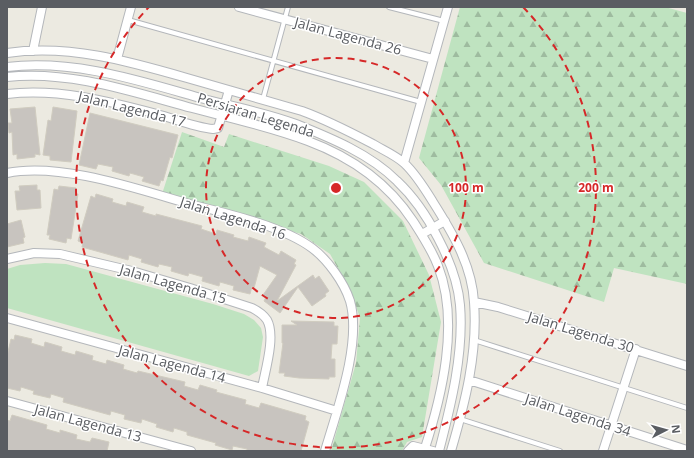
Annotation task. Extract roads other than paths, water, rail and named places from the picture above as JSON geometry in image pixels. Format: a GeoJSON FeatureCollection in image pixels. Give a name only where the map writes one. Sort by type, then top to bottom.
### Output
{"type":"FeatureCollection","features":[{"type":"Feature","properties":{"kind":"street"},"geometry":{"type":"LineString","coordinates":[[33,51],[42,7]]}},
{"type":"Feature","properties":{"kind":"street"},"geometry":{"type":"LineString","coordinates":[[117,59],[131,7]]}},
{"type":"Feature","properties":{"kind":"street","name":"Jalan Lagenda 26"},"geometry":{"type":"LineString","coordinates":[[239,7],[433,60]]}},
{"type":"Feature","properties":{"kind":"street"},"geometry":{"type":"LineString","coordinates":[[404,163],[448,7]]}},
{"type":"Feature","properties":{"kind":"street"},"geometry":{"type":"LineString","coordinates":[[7,54],[49,51],[98,55],[263,99],[328,121],[394,156],[404,163],[424,188],[445,221],[463,256],[472,285],[474,302],[474,340],[469,380],[451,451]]}},
{"type":"Feature","properties":{"kind":"street","name":"Persiaran Legenda"},"geometry":{"type":"LineString","coordinates":[[7,67],[42,65],[82,68],[120,76],[295,124],[339,142],[365,156],[397,180],[414,200],[433,228],[447,254],[453,270],[460,304],[460,338],[456,375],[449,413],[438,451]]}},
{"type":"Feature","properties":{"kind":"street","name":"Persiaran Legenda"},"geometry":{"type":"LineString","coordinates":[[7,77],[26,75],[80,81],[118,88],[222,116],[309,141],[359,166],[383,185],[397,199],[422,234],[438,265],[443,281],[448,311],[448,336],[443,380],[435,415],[424,450]]}},
{"type":"Feature","properties":{"kind":"street","name":"Jalan Lagenda 17"},"geometry":{"type":"LineString","coordinates":[[7,94],[36,92],[98,99],[208,128],[218,128],[229,90]]}},
{"type":"Feature","properties":{"kind":"street","name":"Jalan Lagenda 16"},"geometry":{"type":"LineString","coordinates":[[7,173],[29,171],[64,173],[105,181],[245,219],[282,233],[310,246],[320,254],[328,263],[349,299],[353,313],[351,352],[344,386],[325,451]]}},
{"type":"Feature","properties":{"kind":"street"},"geometry":{"type":"LineString","coordinates":[[422,234],[445,221]]}},
{"type":"Feature","properties":{"kind":"street","name":"Jalan Lagenda 15"},"geometry":{"type":"LineString","coordinates":[[7,259],[34,253],[60,254],[154,278],[252,308],[267,320],[270,331],[268,357],[262,388]]}},
{"type":"Feature","properties":{"kind":"street","name":"Jalan Lagenda 30"},"geometry":{"type":"LineString","coordinates":[[474,302],[498,307],[687,366]]}},
{"type":"Feature","properties":{"kind":"street","name":"Jalan Lagenda 14"},"geometry":{"type":"LineString","coordinates":[[7,318],[262,388],[337,411]]}},
{"type":"Feature","properties":{"kind":"street"},"geometry":{"type":"LineString","coordinates":[[603,451],[636,349]]}},
{"type":"Feature","properties":{"kind":"street","name":"Jalan Lagenda 34"},"geometry":{"type":"LineString","coordinates":[[469,380],[687,450]]}},
{"type":"Feature","properties":{"kind":"street","name":"Jalan Lagenda 13"},"geometry":{"type":"LineString","coordinates":[[7,401],[191,451]]}},
{"type":"Feature","properties":{"kind":"street"},"geometry":{"type":"LineString","coordinates":[[408,451],[413,446],[424,450],[433,451]]}},
{"type":"Feature","properties":{"kind":"lane"},"geometry":{"type":"LineString","coordinates":[[263,99],[288,7]]}},
{"type":"Feature","properties":{"kind":"lane"},"geometry":{"type":"LineString","coordinates":[[389,7],[444,21]]}},
{"type":"Feature","properties":{"kind":"lane"},"geometry":{"type":"LineString","coordinates":[[128,20],[421,102]]}},
{"type":"Feature","properties":{"kind":"lane"},"geometry":{"type":"LineString","coordinates":[[474,340],[687,408]]}},
{"type":"Feature","properties":{"kind":"lane"},"geometry":{"type":"LineString","coordinates":[[460,419],[560,451]]}}]}
